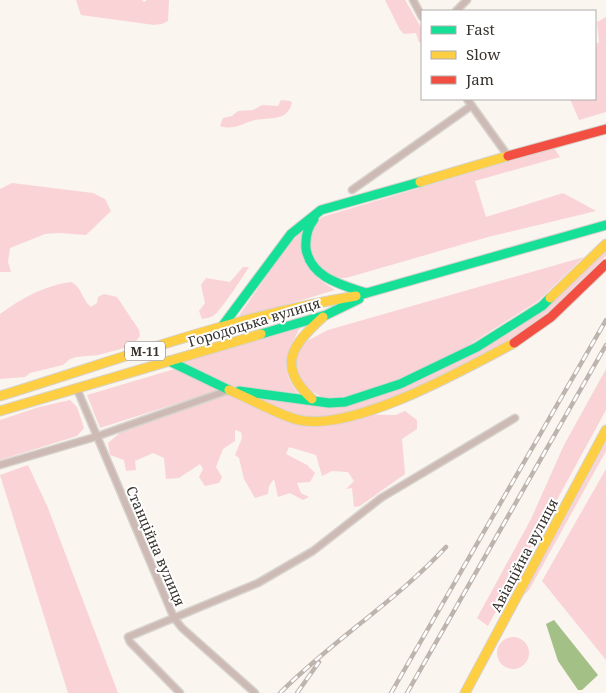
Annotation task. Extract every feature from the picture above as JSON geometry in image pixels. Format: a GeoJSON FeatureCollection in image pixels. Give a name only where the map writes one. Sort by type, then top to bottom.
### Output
{"type":"FeatureCollection","features":[{"type":"Feature","properties":{"kind":"main road"},"geometry":{"type":"LineString","coordinates":[[221,328],[291,234],[321,210],[606,129]]}},
{"type":"Feature","properties":{"kind":"main road"},"geometry":{"type":"LineString","coordinates":[[321,210],[308,227],[305,239],[306,256],[312,266],[335,283],[369,294]]}},
{"type":"Feature","properties":{"kind":"main road","name":"Городоцька вулиця"},"geometry":{"type":"LineString","coordinates":[[0,396],[221,328],[321,302],[369,294],[606,225]]}},
{"type":"Feature","properties":{"kind":"main road"},"geometry":{"type":"LineString","coordinates":[[229,390],[312,399],[329,403],[345,402],[400,384],[477,347],[542,306],[606,244]]}},
{"type":"Feature","properties":{"kind":"main road"},"geometry":{"type":"LineString","coordinates":[[169,362],[296,419],[326,422],[352,417],[405,398],[447,379],[520,340],[551,317],[606,264]]}},
{"type":"Feature","properties":{"kind":"main road","name":"Городоцька вулиця"},"geometry":{"type":"LineString","coordinates":[[0,411],[77,390],[326,315],[369,294]]}},
{"type":"Feature","properties":{"kind":"main road"},"geometry":{"type":"LineString","coordinates":[[312,399],[296,384],[291,370],[293,353],[299,340],[326,315]]}},
{"type":"Feature","properties":{"kind":"main road","name":"Авіаційна вулиця"},"geometry":{"type":"LineString","coordinates":[[466,693],[606,430]]}},
{"type":"Feature","properties":{"kind":"street"},"geometry":{"type":"LineString","coordinates":[[414,0],[421,15]]}},
{"type":"Feature","properties":{"kind":"street"},"geometry":{"type":"LineString","coordinates":[[457,10],[467,0]]}},
{"type":"Feature","properties":{"kind":"street"},"geometry":{"type":"LineString","coordinates":[[468,100],[508,156]]}},
{"type":"Feature","properties":{"kind":"street"},"geometry":{"type":"LineString","coordinates":[[352,190],[471,106]]}},
{"type":"Feature","properties":{"kind":"street","name":"Станційна вулиця"},"geometry":{"type":"LineString","coordinates":[[77,390],[95,437],[174,618],[182,628],[255,693]]}},
{"type":"Feature","properties":{"kind":"street"},"geometry":{"type":"LineString","coordinates":[[0,465],[95,437],[229,390]]}},
{"type":"Feature","properties":{"kind":"street"},"geometry":{"type":"LineString","coordinates":[[180,693],[130,642],[128,636],[258,583],[313,551],[381,498],[516,418]]}},
{"type":"Feature","properties":{"kind":"shaded area"},"geometry":{"type":"Polygon","coordinates":[[[76,0],[142,0],[144,2],[147,0],[169,0],[168,21],[154,25],[81,15],[76,0]]]}},
{"type":"Feature","properties":{"kind":"shaded area"},"geometry":{"type":"Polygon","coordinates":[[[385,0],[405,0],[421,27],[421,43],[416,33],[404,34],[400,30],[385,0]]]}},
{"type":"Feature","properties":{"kind":"shaded area"},"geometry":{"type":"Polygon","coordinates":[[[606,17],[606,112],[579,120],[570,100],[596,100],[596,44],[599,42],[597,22],[606,17]]]}},
{"type":"Feature","properties":{"kind":"shaded area"},"geometry":{"type":"Polygon","coordinates":[[[281,100],[292,103],[290,109],[282,116],[255,120],[230,128],[220,126],[223,118],[232,116],[238,111],[253,110],[262,105],[278,106],[281,100]]]}},
{"type":"Feature","properties":{"kind":"shaded area"},"geometry":{"type":"Polygon","coordinates":[[[554,148],[560,157],[475,181],[486,217],[563,193],[596,211],[488,237],[346,278],[335,277],[325,272],[313,256],[311,236],[315,226],[322,217],[554,148]]]}},
{"type":"Feature","properties":{"kind":"shaded area"},"geometry":{"type":"Polygon","coordinates":[[[12,183],[93,193],[105,199],[111,211],[86,235],[45,234],[10,248],[8,262],[11,272],[0,272],[0,189],[12,183]]]}},
{"type":"Feature","properties":{"kind":"shaded area"},"geometry":{"type":"Polygon","coordinates":[[[302,230],[301,251],[303,259],[318,278],[335,290],[236,320],[285,249],[302,230]]]}},
{"type":"Feature","properties":{"kind":"shaded area"},"geometry":{"type":"Polygon","coordinates":[[[606,249],[606,256],[548,312],[517,335],[403,394],[344,414],[396,415],[405,411],[417,420],[417,429],[402,439],[405,474],[360,506],[354,507],[352,488],[346,489],[354,481],[348,472],[332,471],[322,476],[316,455],[289,447],[286,454],[307,465],[315,473],[310,482],[297,483],[301,493],[309,497],[303,500],[290,493],[278,497],[274,479],[269,486],[268,494],[255,498],[244,479],[239,458],[235,455],[242,438],[241,432],[235,430],[235,441],[223,449],[216,467],[222,477],[219,483],[205,486],[199,477],[203,469],[200,464],[179,478],[166,479],[164,458],[153,453],[135,461],[136,470],[126,471],[124,460],[110,455],[108,443],[127,427],[217,396],[232,395],[286,400],[333,407],[353,404],[402,388],[481,350],[513,331],[545,309],[606,249]]]}},
{"type":"Feature","properties":{"kind":"shaded area"},"geometry":{"type":"Polygon","coordinates":[[[584,257],[538,301],[464,348],[387,384],[336,399],[323,398],[305,387],[297,373],[297,352],[301,344],[328,330],[584,257]]]}},
{"type":"Feature","properties":{"kind":"shaded area"},"geometry":{"type":"Polygon","coordinates":[[[243,267],[249,267],[221,308],[213,316],[202,319],[199,311],[205,303],[201,285],[206,278],[230,282],[243,267]]]}},
{"type":"Feature","properties":{"kind":"shaded area"},"geometry":{"type":"Polygon","coordinates":[[[71,282],[78,287],[91,307],[97,303],[98,297],[104,294],[117,297],[139,330],[140,336],[132,346],[98,355],[76,357],[63,365],[30,373],[25,377],[0,379],[0,314],[33,294],[51,286],[71,282]]]}},
{"type":"Feature","properties":{"kind":"shaded area"},"geometry":{"type":"Polygon","coordinates":[[[300,328],[288,353],[286,368],[288,376],[298,393],[234,387],[179,361],[300,328]]]}},
{"type":"Feature","properties":{"kind":"shaded area"},"geometry":{"type":"Polygon","coordinates":[[[178,368],[219,390],[100,428],[87,395],[178,368]]]}},
{"type":"Feature","properties":{"kind":"shaded area"},"geometry":{"type":"Polygon","coordinates":[[[606,369],[606,410],[488,626],[477,618],[531,519],[564,445],[606,369]]]}},
{"type":"Feature","properties":{"kind":"shaded area"},"geometry":{"type":"Polygon","coordinates":[[[70,400],[77,407],[84,428],[77,436],[0,460],[0,420],[39,407],[70,400]]]}},
{"type":"Feature","properties":{"kind":"shaded area"},"geometry":{"type":"Polygon","coordinates":[[[606,442],[606,451],[529,590],[523,596],[606,442]]]}},
{"type":"Feature","properties":{"kind":"shaded area"},"geometry":{"type":"Polygon","coordinates":[[[28,465],[48,508],[118,693],[68,693],[0,475],[28,465]]]}},
{"type":"Feature","properties":{"kind":"shaded area"},"geometry":{"type":"Polygon","coordinates":[[[606,469],[606,660],[542,581],[606,469]]]}},
{"type":"Feature","properties":{"kind":"shaded area"},"geometry":{"type":"Polygon","coordinates":[[[554,620],[598,675],[582,690],[578,690],[558,661],[546,624],[554,620]]]}},
{"type":"Feature","properties":{"kind":"shaded area"},"geometry":{"type":"Polygon","coordinates":[[[513,637],[519,638],[524,642],[528,647],[528,659],[524,664],[519,668],[513,669],[507,668],[502,664],[498,659],[497,653],[498,647],[502,642],[507,638],[513,637]]]}},
{"type":"Feature","properties":{"kind":"railway"},"geometry":{"type":"LineString","coordinates":[[391,693],[606,320]]}},
{"type":"Feature","properties":{"kind":"railway"},"geometry":{"type":"LineString","coordinates":[[407,693],[606,345]]}},
{"type":"Feature","properties":{"kind":"railway"},"geometry":{"type":"LineString","coordinates":[[280,693],[427,567],[446,547]]}},
{"type":"Feature","properties":{"kind":"railway"},"geometry":{"type":"LineString","coordinates":[[297,693],[319,662]]}},
{"type":"Feature","properties":{"kind":"traffic: fast"},"geometry":{"type":"LineString","coordinates":[[221,328],[291,234],[321,210],[420,182]]}},
{"type":"Feature","properties":{"kind":"traffic: fast"},"geometry":{"type":"LineString","coordinates":[[314,219],[306,237],[306,249],[314,267],[329,279],[366,293]]}},
{"type":"Feature","properties":{"kind":"traffic: fast"},"geometry":{"type":"LineString","coordinates":[[356,296],[606,225]]}},
{"type":"Feature","properties":{"kind":"traffic: fast"},"geometry":{"type":"LineString","coordinates":[[239,391],[329,403],[345,402],[400,384],[477,347],[542,306],[550,298]]}},
{"type":"Feature","properties":{"kind":"traffic: fast"},"geometry":{"type":"LineString","coordinates":[[261,334],[326,315],[359,299]]}},
{"type":"Feature","properties":{"kind":"traffic: fast"},"geometry":{"type":"LineString","coordinates":[[169,361],[229,390]]}},
{"type":"Feature","properties":{"kind":"traffic: slow"},"geometry":{"type":"LineString","coordinates":[[420,182],[508,156]]}},
{"type":"Feature","properties":{"kind":"traffic: slow"},"geometry":{"type":"LineString","coordinates":[[550,298],[606,244]]}},
{"type":"Feature","properties":{"kind":"traffic: slow"},"geometry":{"type":"LineString","coordinates":[[0,396],[221,327],[266,315],[356,296]]}},
{"type":"Feature","properties":{"kind":"traffic: slow"},"geometry":{"type":"LineString","coordinates":[[312,399],[294,376],[291,366],[292,356],[303,337],[323,317]]}},
{"type":"Feature","properties":{"kind":"traffic: slow"},"geometry":{"type":"LineString","coordinates":[[0,411],[261,334]]}},
{"type":"Feature","properties":{"kind":"traffic: slow"},"geometry":{"type":"LineString","coordinates":[[229,390],[295,419],[318,421],[345,418],[406,397],[514,343]]}},
{"type":"Feature","properties":{"kind":"traffic: slow"},"geometry":{"type":"LineString","coordinates":[[465,693],[606,430]]}},
{"type":"Feature","properties":{"kind":"traffic: jam"},"geometry":{"type":"LineString","coordinates":[[508,156],[606,129]]}},
{"type":"Feature","properties":{"kind":"traffic: jam"},"geometry":{"type":"LineString","coordinates":[[514,343],[551,317],[606,264]]}}]}
